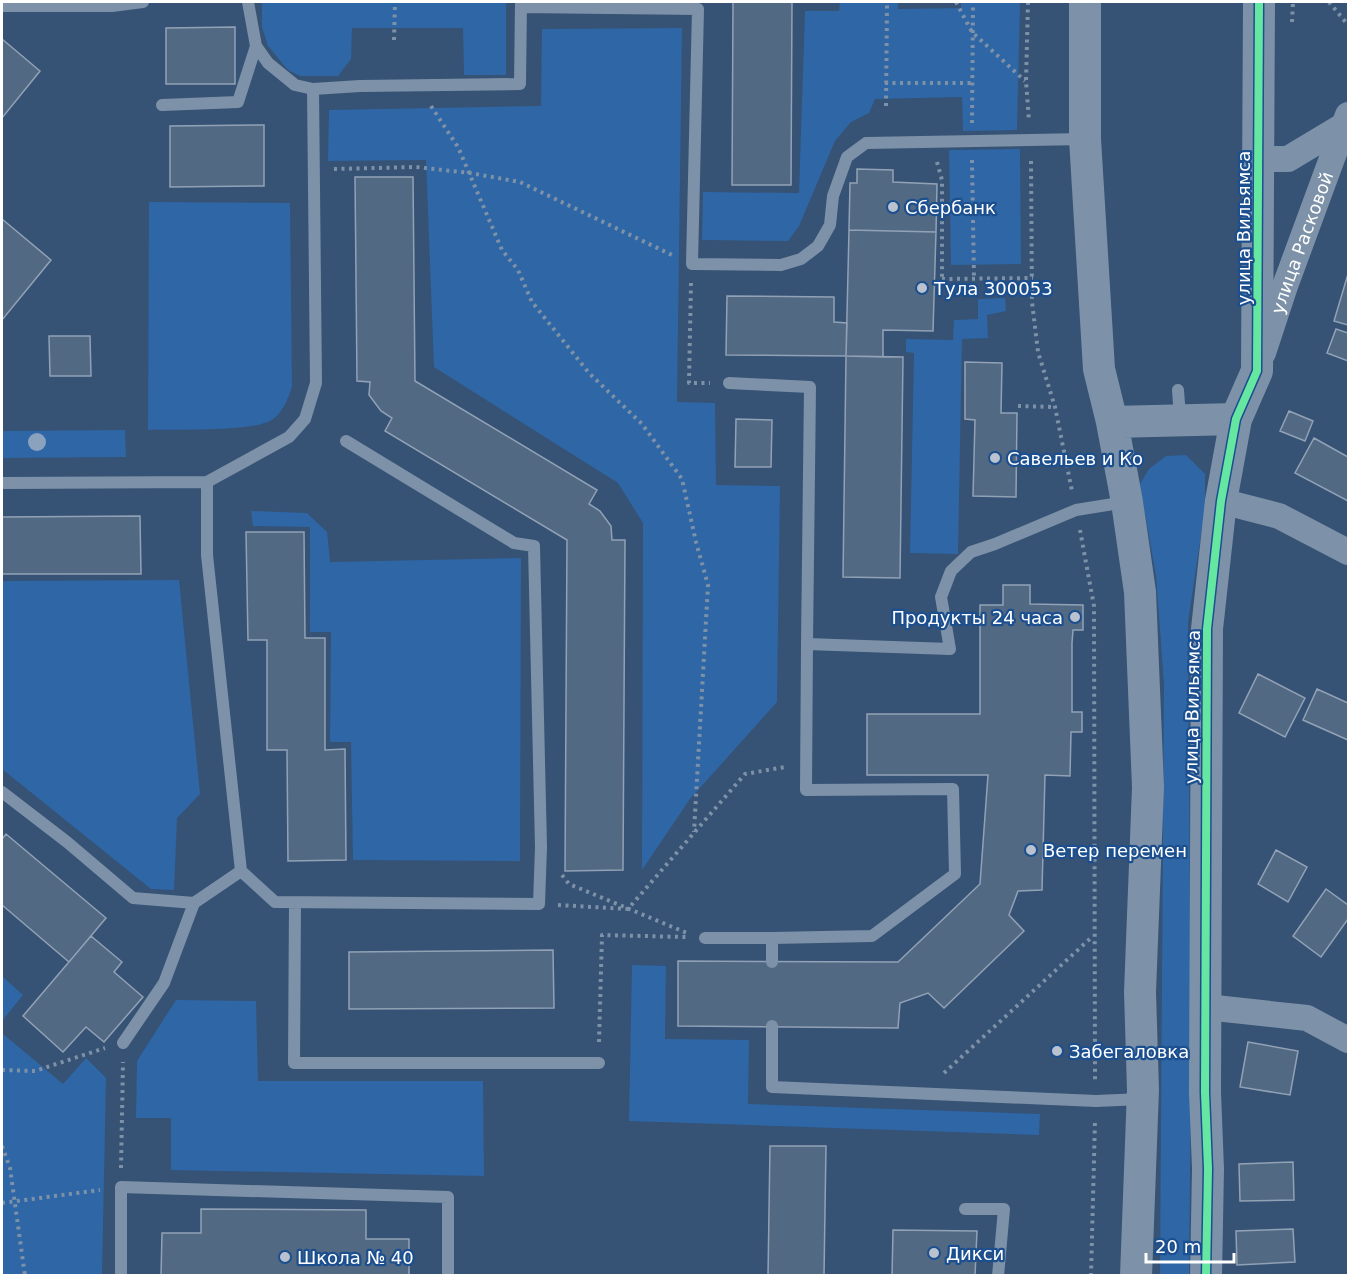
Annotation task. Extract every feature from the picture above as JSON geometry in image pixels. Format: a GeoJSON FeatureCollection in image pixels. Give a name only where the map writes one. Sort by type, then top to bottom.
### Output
{"type":"FeatureCollection","features":[{"type":"Feature","properties":{"kind":"street"},"geometry":{"type":"LineString","coordinates":[[1085,2],[1085,139],[1099,369],[1112,422],[1127,502],[1140,591],[1148,786],[1140,992],[1143,1099],[1136,1275]]}},
{"type":"Feature","properties":{"kind":"street","name":"улица Вильямса"},"geometry":{"type":"LineString","coordinates":[[1206,1275],[1208,629],[1221,501],[1236,419],[1257,370],[1259,2]]}},
{"type":"Feature","properties":{"kind":"street"},"geometry":{"type":"LineString","coordinates":[[1258,159],[1288,159],[1347,120]]}},
{"type":"Feature","properties":{"kind":"street","name":"улица Расковой"},"geometry":{"type":"LineString","coordinates":[[1257,370],[1285,286],[1347,120]]}},
{"type":"Feature","properties":{"kind":"street"},"geometry":{"type":"LineString","coordinates":[[1112,422],[1179,405],[1236,419]]}},
{"type":"Feature","properties":{"kind":"street"},"geometry":{"type":"LineString","coordinates":[[1221,501],[1279,516],[1348,552]]}},
{"type":"Feature","properties":{"kind":"street"},"geometry":{"type":"LineString","coordinates":[[1206,1007],[1307,1018],[1348,1040]]}},
{"type":"Feature","properties":{"kind":"lane"},"geometry":{"type":"LineString","coordinates":[[2,6],[112,6],[143,2]]}},
{"type":"Feature","properties":{"kind":"lane"},"geometry":{"type":"LineString","coordinates":[[248,2],[256,46],[268,63],[295,85],[314,89],[520,84],[521,4],[698,9],[692,264],[781,265],[801,259],[818,246],[830,225],[833,196],[847,157],[866,143],[1085,139]]}},
{"type":"Feature","properties":{"kind":"lane"},"geometry":{"type":"LineString","coordinates":[[162,105],[238,102],[256,46]]}},
{"type":"Feature","properties":{"kind":"lane"},"geometry":{"type":"LineString","coordinates":[[2,483],[207,482],[289,437],[305,419],[316,383],[314,89]]}},
{"type":"Feature","properties":{"kind":"lane"},"geometry":{"type":"LineString","coordinates":[[702,938],[873,936],[955,874],[953,789],[806,790],[810,387],[729,383]]}},
{"type":"Feature","properties":{"kind":"lane"},"geometry":{"type":"LineString","coordinates":[[207,482],[207,555],[241,871],[274,902],[539,904],[541,847],[534,546],[514,543],[346,441]]}},
{"type":"Feature","properties":{"kind":"lane"},"geometry":{"type":"LineString","coordinates":[[807,644],[950,649],[941,597],[951,571],[971,552],[1076,510],[1127,502]]}},
{"type":"Feature","properties":{"kind":"lane"},"geometry":{"type":"LineString","coordinates":[[2,792],[67,842],[133,898],[195,903]]}},
{"type":"Feature","properties":{"kind":"lane"},"geometry":{"type":"LineString","coordinates":[[123,1043],[164,983],[195,903],[241,871]]}},
{"type":"Feature","properties":{"kind":"lane"},"geometry":{"type":"LineString","coordinates":[[295,903],[294,1063],[599,1063]]}},
{"type":"Feature","properties":{"kind":"lane"},"geometry":{"type":"LineString","coordinates":[[772,938],[772,962]]}},
{"type":"Feature","properties":{"kind":"lane"},"geometry":{"type":"LineString","coordinates":[[772,1026],[772,1087],[1096,1101],[1143,1099]]}},
{"type":"Feature","properties":{"kind":"lane"},"geometry":{"type":"LineString","coordinates":[[121,1275],[121,1187],[448,1197],[448,1275]]}},
{"type":"Feature","properties":{"kind":"lane"},"geometry":{"type":"LineString","coordinates":[[965,1209],[1004,1209],[998,1275]]}},
{"type":"Feature","properties":{"kind":"path"},"geometry":{"type":"LineString","coordinates":[[394,40],[395,2]]}},
{"type":"Feature","properties":{"kind":"path"},"geometry":{"type":"LineString","coordinates":[[885,106],[887,2]]}},
{"type":"Feature","properties":{"kind":"path"},"geometry":{"type":"LineString","coordinates":[[956,2],[972,32],[1026,81]]}},
{"type":"Feature","properties":{"kind":"path"},"geometry":{"type":"LineString","coordinates":[[973,2],[974,279]]}},
{"type":"Feature","properties":{"kind":"path"},"geometry":{"type":"LineString","coordinates":[[1028,2],[1026,81],[1030,139],[1032,303],[1038,352],[1055,407],[1094,606],[1096,1101],[1090,1275]]}},
{"type":"Feature","properties":{"kind":"path"},"geometry":{"type":"LineString","coordinates":[[1329,2],[1348,25]]}},
{"type":"Feature","properties":{"kind":"path"},"geometry":{"type":"LineString","coordinates":[[885,83],[972,83]]}},
{"type":"Feature","properties":{"kind":"path"},"geometry":{"type":"LineString","coordinates":[[418,85],[458,147],[502,250],[518,270],[532,302],[589,373],[642,424],[682,479],[708,585],[694,832]]}},
{"type":"Feature","properties":{"kind":"path"},"geometry":{"type":"LineString","coordinates":[[313,170],[416,167],[520,182],[692,264],[689,383],[729,383]]}},
{"type":"Feature","properties":{"kind":"path"},"geometry":{"type":"LineString","coordinates":[[942,180],[942,280],[1033,278]]}},
{"type":"Feature","properties":{"kind":"path"},"geometry":{"type":"LineString","coordinates":[[1018,406],[1055,407]]}},
{"type":"Feature","properties":{"kind":"path"},"geometry":{"type":"LineString","coordinates":[[628,909],[745,774],[806,763]]}},
{"type":"Feature","properties":{"kind":"path"},"geometry":{"type":"LineString","coordinates":[[541,847],[569,884],[702,938]]}},
{"type":"Feature","properties":{"kind":"path"},"geometry":{"type":"LineString","coordinates":[[539,904],[628,909]]}},
{"type":"Feature","properties":{"kind":"path"},"geometry":{"type":"LineString","coordinates":[[599,1063],[602,935],[702,938]]}},
{"type":"Feature","properties":{"kind":"path"},"geometry":{"type":"LineString","coordinates":[[939,1077],[1094,936]]}},
{"type":"Feature","properties":{"kind":"path"},"geometry":{"type":"LineString","coordinates":[[2,1070],[35,1071],[123,1043],[121,1187],[2,1203]]}},
{"type":"Feature","properties":{"kind":"path"},"geometry":{"type":"LineString","coordinates":[[2,1146],[10,1168],[16,1201],[25,1275]]}},
{"type":"Feature","properties":{"kind":"shaded area"},"geometry":{"type":"Polygon","coordinates":[[[262,2],[506,2],[506,75],[464,75],[463,28],[352,28],[351,59],[338,76],[300,76],[288,70],[268,46],[262,27],[262,2]]]}},
{"type":"Feature","properties":{"kind":"shaded area"},"geometry":{"type":"Polygon","coordinates":[[[840,2],[898,2],[898,9],[961,8],[961,2],[1020,2],[1017,130],[963,131],[962,97],[875,99],[869,113],[851,122],[835,141],[799,226],[788,241],[702,240],[703,192],[799,193],[805,11],[839,11],[840,2]]]}},
{"type":"Feature","properties":{"kind":"shaded area"},"geometry":{"type":"Polygon","coordinates":[[[682,28],[677,402],[715,403],[716,485],[780,486],[777,702],[690,799],[642,870],[643,523],[618,483],[434,367],[426,160],[328,161],[329,110],[541,106],[542,29],[682,28]]]}},
{"type":"Feature","properties":{"kind":"shaded area"},"geometry":{"type":"Polygon","coordinates":[[[1020,149],[1021,264],[951,265],[949,150],[1020,149]]]}},
{"type":"Feature","properties":{"kind":"shaded area"},"geometry":{"type":"Polygon","coordinates":[[[149,202],[290,203],[292,387],[281,411],[270,421],[245,427],[148,430],[149,202]]]}},
{"type":"Feature","properties":{"kind":"shaded area"},"geometry":{"type":"Polygon","coordinates":[[[1005,298],[1006,311],[987,315],[988,338],[962,339],[958,554],[910,553],[914,353],[906,352],[906,339],[953,340],[954,320],[978,319],[978,299],[1005,298]]]}},
{"type":"Feature","properties":{"kind":"shaded area"},"geometry":{"type":"Polygon","coordinates":[[[125,430],[126,457],[2,458],[2,431],[125,430]]]}},
{"type":"Feature","properties":{"kind":"shaded area"},"geometry":{"type":"Polygon","coordinates":[[[1186,455],[1205,474],[1205,508],[1188,622],[1191,1077],[1189,1275],[1160,1275],[1164,684],[1156,576],[1140,484],[1149,469],[1166,456],[1186,455]]]}},
{"type":"Feature","properties":{"kind":"shaded area"},"geometry":{"type":"Polygon","coordinates":[[[251,511],[307,513],[327,532],[330,562],[521,558],[520,861],[353,860],[351,742],[330,742],[331,632],[310,632],[310,527],[253,526],[251,511]]]}},
{"type":"Feature","properties":{"kind":"shaded area"},"geometry":{"type":"Polygon","coordinates":[[[179,580],[200,794],[177,818],[174,890],[151,889],[2,769],[2,581],[179,580]]]}},
{"type":"Feature","properties":{"kind":"shaded area"},"geometry":{"type":"Polygon","coordinates":[[[632,965],[666,966],[665,1039],[749,1040],[748,1104],[1040,1114],[1039,1135],[629,1121],[632,965]]]}},
{"type":"Feature","properties":{"kind":"shaded area"},"geometry":{"type":"Polygon","coordinates":[[[2,976],[23,995],[2,1021],[2,976]]]}},
{"type":"Feature","properties":{"kind":"shaded area"},"geometry":{"type":"Polygon","coordinates":[[[176,1000],[256,1001],[258,1081],[483,1081],[484,1176],[171,1170],[171,1118],[136,1118],[137,1061],[176,1000]]]}},
{"type":"Feature","properties":{"kind":"shaded area"},"geometry":{"type":"Polygon","coordinates":[[[2,1033],[63,1084],[86,1058],[106,1078],[102,1275],[2,1275],[2,1033]]]}},
{"type":"Feature","properties":{"kind":"building"},"geometry":{"type":"Polygon","coordinates":[[[733,2],[792,2],[791,185],[732,185],[733,2]]]}},
{"type":"Feature","properties":{"kind":"building"},"geometry":{"type":"Polygon","coordinates":[[[235,27],[235,84],[166,84],[166,28],[235,27]]]}},
{"type":"Feature","properties":{"kind":"building"},"geometry":{"type":"Polygon","coordinates":[[[2,39],[40,71],[2,118],[2,39]]]}},
{"type":"Feature","properties":{"kind":"building"},"geometry":{"type":"Polygon","coordinates":[[[264,125],[264,186],[170,187],[170,126],[264,125]]]}},
{"type":"Feature","properties":{"kind":"building","name":"Сбербанк"},"geometry":{"type":"Polygon","coordinates":[[[857,169],[893,170],[893,182],[937,184],[936,232],[849,230],[850,183],[857,183],[857,169]]]}},
{"type":"Feature","properties":{"kind":"building"},"geometry":{"type":"Polygon","coordinates":[[[355,177],[413,177],[415,381],[597,490],[589,504],[600,511],[611,526],[612,540],[625,540],[623,870],[565,871],[567,540],[385,431],[392,418],[381,411],[369,395],[370,382],[357,381],[355,177]]]}},
{"type":"Feature","properties":{"kind":"building"},"geometry":{"type":"Polygon","coordinates":[[[2,219],[51,260],[2,320],[2,219]]]}},
{"type":"Feature","properties":{"kind":"building"},"geometry":{"type":"Polygon","coordinates":[[[849,230],[936,232],[933,331],[883,330],[883,357],[846,356],[849,230]]]}},
{"type":"Feature","properties":{"kind":"building"},"geometry":{"type":"Polygon","coordinates":[[[1348,274],[1348,325],[1334,321],[1348,274]]]}},
{"type":"Feature","properties":{"kind":"building"},"geometry":{"type":"Polygon","coordinates":[[[727,296],[834,297],[834,322],[847,323],[846,356],[726,355],[727,296]]]}},
{"type":"Feature","properties":{"kind":"building"},"geometry":{"type":"Polygon","coordinates":[[[1336,329],[1348,333],[1348,361],[1327,353],[1336,329]]]}},
{"type":"Feature","properties":{"kind":"building"},"geometry":{"type":"Polygon","coordinates":[[[49,336],[90,336],[91,376],[50,376],[49,336]]]}},
{"type":"Feature","properties":{"kind":"building"},"geometry":{"type":"Polygon","coordinates":[[[846,356],[903,357],[900,578],[843,577],[846,356]]]}},
{"type":"Feature","properties":{"kind":"building","name":"Савельев и Ко"},"geometry":{"type":"Polygon","coordinates":[[[965,362],[1002,363],[1001,413],[1017,413],[1016,497],[973,496],[975,420],[965,419],[965,362]]]}},
{"type":"Feature","properties":{"kind":"building"},"geometry":{"type":"Polygon","coordinates":[[[1289,411],[1313,421],[1305,441],[1280,431],[1289,411]]]}},
{"type":"Feature","properties":{"kind":"building"},"geometry":{"type":"Polygon","coordinates":[[[736,419],[772,420],[771,467],[735,467],[736,419]]]}},
{"type":"Feature","properties":{"kind":"building"},"geometry":{"type":"Polygon","coordinates":[[[1314,438],[1348,457],[1348,501],[1295,473],[1314,438]]]}},
{"type":"Feature","properties":{"kind":"building"},"geometry":{"type":"Polygon","coordinates":[[[140,516],[141,574],[2,574],[2,517],[140,516]]]}},
{"type":"Feature","properties":{"kind":"building"},"geometry":{"type":"Polygon","coordinates":[[[246,532],[304,532],[305,638],[325,638],[325,750],[345,749],[346,860],[288,861],[287,750],[267,750],[267,640],[248,640],[246,532]]]}},
{"type":"Feature","properties":{"kind":"building"},"geometry":{"type":"Polygon","coordinates":[[[1003,585],[1030,585],[1030,604],[1083,605],[1083,630],[1073,630],[1072,643],[1072,712],[1082,712],[1082,732],[1071,732],[1070,776],[1045,775],[1042,890],[1018,891],[1009,915],[1024,931],[944,1008],[928,993],[900,1003],[898,1028],[678,1026],[678,961],[898,962],[980,884],[988,775],[867,775],[867,714],[980,714],[980,605],[1003,605],[1003,585]]]}},
{"type":"Feature","properties":{"kind":"building"},"geometry":{"type":"Polygon","coordinates":[[[1258,674],[1305,698],[1285,737],[1239,713],[1258,674]]]}},
{"type":"Feature","properties":{"kind":"building"},"geometry":{"type":"Polygon","coordinates":[[[1317,689],[1348,703],[1348,740],[1303,720],[1317,689]]]}},
{"type":"Feature","properties":{"kind":"building"},"geometry":{"type":"Polygon","coordinates":[[[6,834],[106,918],[69,962],[2,905],[2,839],[6,834]]]}},
{"type":"Feature","properties":{"kind":"building"},"geometry":{"type":"Polygon","coordinates":[[[1276,850],[1307,867],[1288,902],[1258,884],[1276,850]]]}},
{"type":"Feature","properties":{"kind":"building"},"geometry":{"type":"Polygon","coordinates":[[[1326,889],[1348,905],[1348,919],[1321,957],[1293,936],[1326,889]]]}},
{"type":"Feature","properties":{"kind":"building"},"geometry":{"type":"Polygon","coordinates":[[[91,936],[122,962],[114,972],[143,997],[104,1042],[86,1027],[63,1052],[23,1016],[91,936]]]}},
{"type":"Feature","properties":{"kind":"building"},"geometry":{"type":"Polygon","coordinates":[[[553,950],[554,1008],[349,1009],[349,952],[553,950]]]}},
{"type":"Feature","properties":{"kind":"building"},"geometry":{"type":"Polygon","coordinates":[[[1248,1042],[1298,1051],[1290,1095],[1240,1087],[1248,1042]]]}},
{"type":"Feature","properties":{"kind":"building"},"geometry":{"type":"Polygon","coordinates":[[[770,1146],[826,1146],[824,1276],[768,1276],[770,1146]]]}},
{"type":"Feature","properties":{"kind":"building"},"geometry":{"type":"Polygon","coordinates":[[[1293,1162],[1294,1200],[1240,1201],[1239,1164],[1293,1162]]]}},
{"type":"Feature","properties":{"kind":"building","name":"Школа № 40"},"geometry":{"type":"Polygon","coordinates":[[[201,1209],[366,1210],[366,1239],[409,1239],[409,1276],[161,1276],[162,1233],[201,1233],[201,1209]]]}},
{"type":"Feature","properties":{"kind":"building"},"geometry":{"type":"Polygon","coordinates":[[[1293,1229],[1295,1262],[1237,1265],[1236,1231],[1293,1229]]]}},
{"type":"Feature","properties":{"kind":"building","name":"Дикси"},"geometry":{"type":"Polygon","coordinates":[[[893,1230],[977,1231],[975,1276],[892,1276],[893,1230]]]}},
{"type":"Feature","properties":{"kind":"cycle path"},"geometry":{"type":"LineString","coordinates":[[1206,1276],[1208,1169],[1205,1092],[1207,629],[1221,501],[1236,419],[1257,371],[1259,2]]}},
{"type":"Feature","properties":{"kind":"place","name":"Сбербанк"},"geometry":{"type":"Point","coordinates":[893,207]}},
{"type":"Feature","properties":{"kind":"place","name":"Тула 300053"},"geometry":{"type":"Point","coordinates":[922,288]}},
{"type":"Feature","properties":{"kind":"place","name":"Савельев и Ко"},"geometry":{"type":"Point","coordinates":[995,458]}},
{"type":"Feature","properties":{"kind":"place","name":"Продукты 24 часа"},"geometry":{"type":"Point","coordinates":[1075,617]}},
{"type":"Feature","properties":{"kind":"place","name":"Ветер перемен"},"geometry":{"type":"Point","coordinates":[1031,850]}},
{"type":"Feature","properties":{"kind":"place","name":"Забегаловка"},"geometry":{"type":"Point","coordinates":[1057,1051]}},
{"type":"Feature","properties":{"kind":"place","name":"Дикси"},"geometry":{"type":"Point","coordinates":[934,1253]}},
{"type":"Feature","properties":{"kind":"place","name":"Школа № 40"},"geometry":{"type":"Point","coordinates":[285,1257]}}]}
